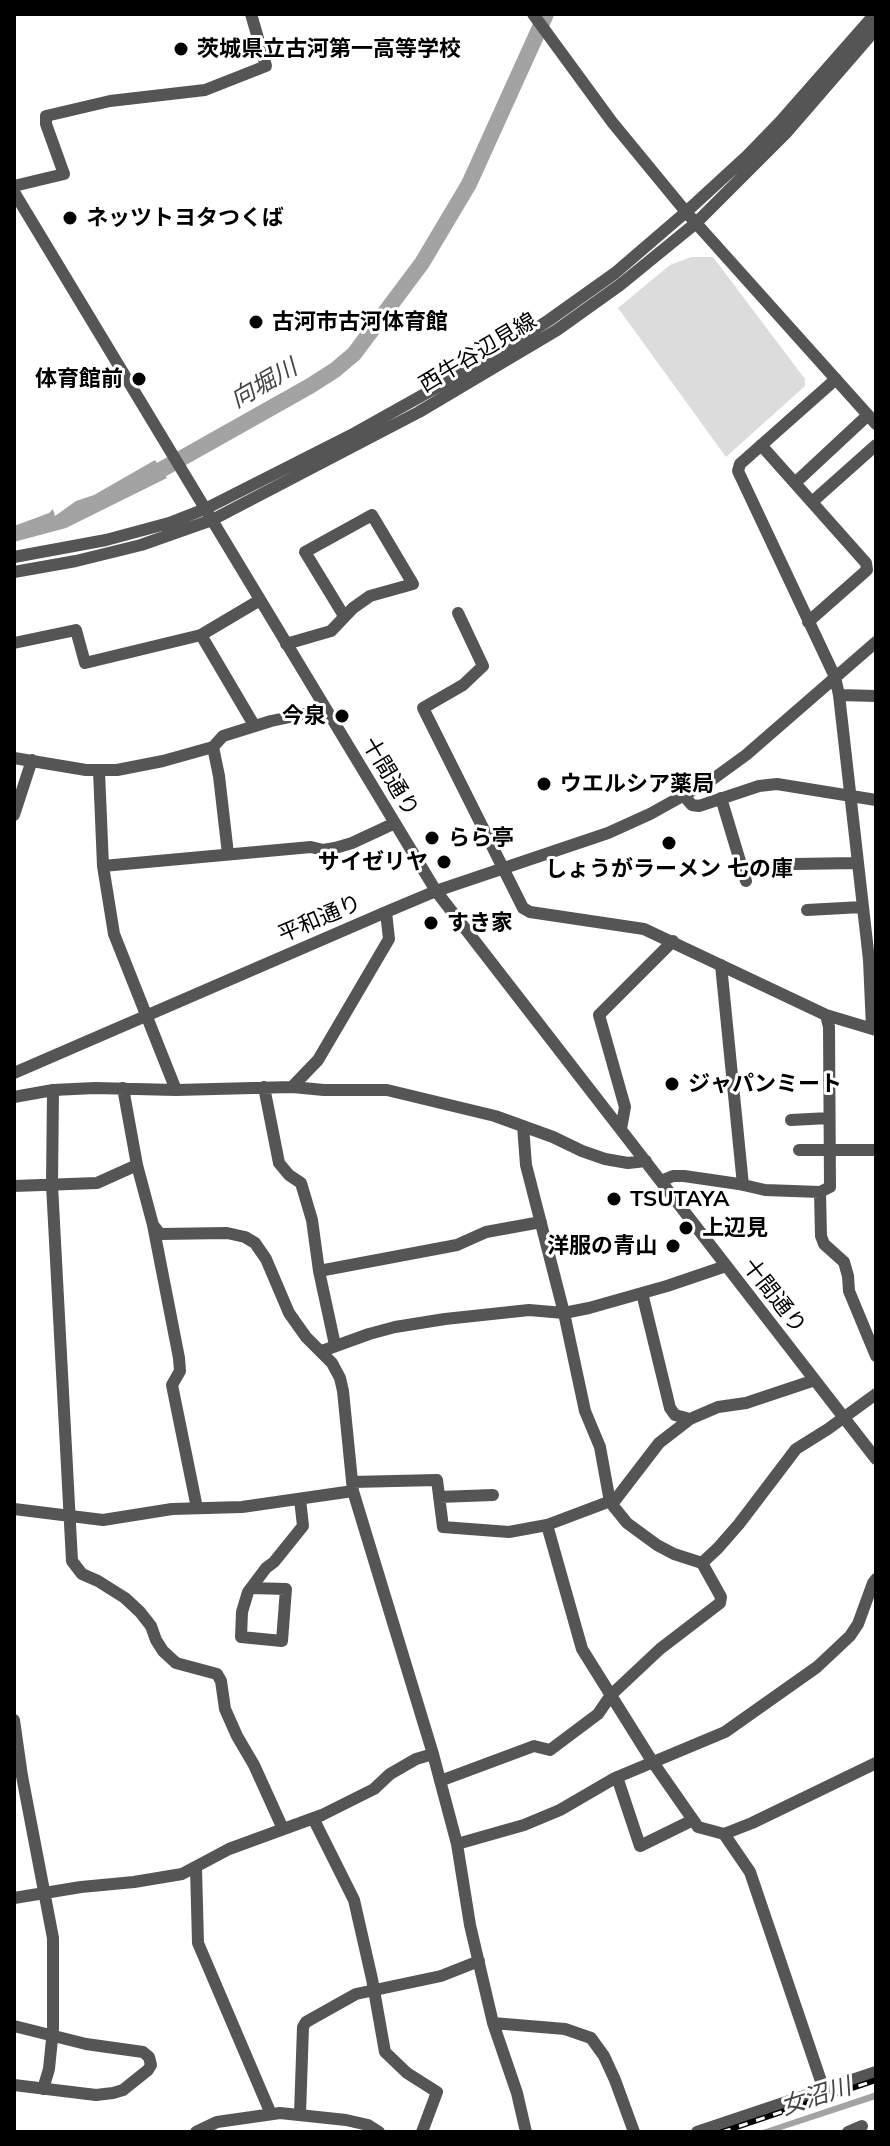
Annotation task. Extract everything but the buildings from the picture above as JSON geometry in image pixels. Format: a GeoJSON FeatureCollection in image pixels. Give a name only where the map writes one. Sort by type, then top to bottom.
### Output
{"type":"FeatureCollection","features":[{"type":"Feature","properties":{"kind":"street"},"geometry":{"type":"LineString","coordinates":[[14,189],[64,174],[46,116],[110,101],[205,90],[266,66],[251,14]]}},
{"type":"Feature","properties":{"kind":"street"},"geometry":{"type":"LineString","coordinates":[[533,14],[612,122],[686,212],[872,420],[795,483]]}},
{"type":"Feature","properties":{"kind":"street","name":"西牛谷辺見線"},"geometry":{"type":"LineString","coordinates":[[14,572],[141,545],[419,412],[544,338],[620,285],[696,223],[786,133],[871,33],[875,14]]}},
{"type":"Feature","properties":{"kind":"street","name":"西牛谷辺見線"},"geometry":{"type":"LineString","coordinates":[[14,557],[106,540],[208,515],[498,353],[615,273],[747,156],[871,33]]}},
{"type":"Feature","properties":{"kind":"street","name":"十間通り"},"geometry":{"type":"LineString","coordinates":[[14,189],[436,891],[876,1459]]}},
{"type":"Feature","properties":{"kind":"street"},"geometry":{"type":"LineString","coordinates":[[458,613],[483,666],[463,685],[423,708],[523,908],[530,912],[644,929],[826,1015],[874,1029],[872,960],[862,907],[835,677],[738,471],[740,464],[836,379]]}},
{"type":"Feature","properties":{"kind":"street"},"geometry":{"type":"LineString","coordinates":[[761,445],[866,563],[867,570],[808,622]]}},
{"type":"Feature","properties":{"kind":"street"},"geometry":{"type":"LineString","coordinates":[[812,502],[876,445]]}},
{"type":"Feature","properties":{"kind":"street"},"geometry":{"type":"LineString","coordinates":[[286,644],[331,631],[344,616],[370,596],[413,584],[372,515],[305,552],[344,616]]}},
{"type":"Feature","properties":{"kind":"street"},"geometry":{"type":"LineString","coordinates":[[14,643],[76,630],[85,663],[201,635],[260,600]]}},
{"type":"Feature","properties":{"kind":"street"},"geometry":{"type":"LineString","coordinates":[[201,635],[254,725]]}},
{"type":"Feature","properties":{"kind":"street","name":"平和通り"},"geometry":{"type":"LineString","coordinates":[[14,1073],[436,891],[608,833],[684,796],[746,755],[876,642]]}},
{"type":"Feature","properties":{"kind":"street"},"geometry":{"type":"LineString","coordinates":[[839,695],[876,696]]}},
{"type":"Feature","properties":{"kind":"street"},"geometry":{"type":"LineString","coordinates":[[14,758],[99,771],[129,768],[213,747],[223,736],[254,725],[314,712],[324,706]]}},
{"type":"Feature","properties":{"kind":"street"},"geometry":{"type":"LineString","coordinates":[[213,747],[228,854]]}},
{"type":"Feature","properties":{"kind":"street"},"geometry":{"type":"LineString","coordinates":[[14,815],[32,760]]}},
{"type":"Feature","properties":{"kind":"street"},"geometry":{"type":"LineString","coordinates":[[99,771],[103,866],[114,934],[176,1090]]}},
{"type":"Feature","properties":{"kind":"street"},"geometry":{"type":"LineString","coordinates":[[684,796],[692,805],[699,806],[767,784],[876,800]]}},
{"type":"Feature","properties":{"kind":"street"},"geometry":{"type":"LineString","coordinates":[[721,798],[746,881]]}},
{"type":"Feature","properties":{"kind":"street"},"geometry":{"type":"LineString","coordinates":[[103,866],[311,847],[323,850],[352,843],[395,823]]}},
{"type":"Feature","properties":{"kind":"street"},"geometry":{"type":"LineString","coordinates":[[794,864],[857,863]]}},
{"type":"Feature","properties":{"kind":"street"},"geometry":{"type":"LineString","coordinates":[[807,910],[862,907]]}},
{"type":"Feature","properties":{"kind":"street"},"geometry":{"type":"LineString","coordinates":[[292,1087],[318,1060],[389,939],[386,912]]}},
{"type":"Feature","properties":{"kind":"street"},"geometry":{"type":"LineString","coordinates":[[621,1129],[625,1107],[599,1015],[673,941]]}},
{"type":"Feature","properties":{"kind":"street"},"geometry":{"type":"LineString","coordinates":[[721,965],[743,1185]]}},
{"type":"Feature","properties":{"kind":"street"},"geometry":{"type":"LineString","coordinates":[[661,1181],[684,1176],[765,1190],[820,1192],[830,1187],[829,1027],[826,1015]]}},
{"type":"Feature","properties":{"kind":"street"},"geometry":{"type":"LineString","coordinates":[[264,1087],[279,1163],[301,1183],[312,1220],[335,1345]]}},
{"type":"Feature","properties":{"kind":"street"},"geometry":{"type":"LineString","coordinates":[[123,1088],[179,1358],[180,1371],[172,1385],[197,1508]]}},
{"type":"Feature","properties":{"kind":"street"},"geometry":{"type":"LineString","coordinates":[[14,1097],[53,1090],[123,1088],[387,1090],[495,1116],[605,1159],[628,1163],[646,1161]]}},
{"type":"Feature","properties":{"kind":"street"},"geometry":{"type":"LineString","coordinates":[[53,1090],[52,1185],[72,1561],[82,1574],[125,1598],[140,1612],[163,1651],[176,1663],[217,1674],[225,1709],[283,1829]]}},
{"type":"Feature","properties":{"kind":"street"},"geometry":{"type":"LineString","coordinates":[[791,1120],[829,1118]]}},
{"type":"Feature","properties":{"kind":"street"},"geometry":{"type":"LineString","coordinates":[[440,1781],[534,1746],[550,1750],[598,1714],[611,1695],[660,1649],[720,1603],[721,1597],[702,1563],[657,1545],[627,1523],[610,1502],[600,1447],[585,1411],[564,1313],[526,1165],[523,1126]]}},
{"type":"Feature","properties":{"kind":"street"},"geometry":{"type":"LineString","coordinates":[[799,1150],[876,1150]]}},
{"type":"Feature","properties":{"kind":"street"},"geometry":{"type":"LineString","coordinates":[[14,1186],[97,1183],[137,1165]]}},
{"type":"Feature","properties":{"kind":"street"},"geometry":{"type":"LineString","coordinates":[[820,1192],[821,1236],[824,1244],[844,1262],[849,1291],[876,1356]]}},
{"type":"Feature","properties":{"kind":"street"},"geometry":{"type":"LineString","coordinates":[[319,1271],[457,1245],[486,1232],[541,1222]]}},
{"type":"Feature","properties":{"kind":"street"},"geometry":{"type":"LineString","coordinates":[[153,1225],[160,1234],[227,1233],[255,1243],[266,1259],[289,1313],[306,1337],[337,1370],[343,1391],[353,1487],[433,1754],[457,1844],[470,1925],[493,2023],[517,2093],[526,2132]]}},
{"type":"Feature","properties":{"kind":"street"},"geometry":{"type":"LineString","coordinates":[[322,1351],[395,1327],[445,1319],[529,1310],[564,1313],[642,1293],[726,1266]]}},
{"type":"Feature","properties":{"kind":"street"},"geometry":{"type":"LineString","coordinates":[[642,1293],[670,1408],[675,1415],[690,1419]]}},
{"type":"Feature","properties":{"kind":"street"},"geometry":{"type":"LineString","coordinates":[[14,1509],[103,1520],[172,1509],[242,1507],[300,1499],[353,1487],[437,1480],[443,1527],[509,1532],[547,1525],[616,1499],[659,1443],[690,1419],[718,1407],[746,1403],[815,1380]]}},
{"type":"Feature","properties":{"kind":"street"},"geometry":{"type":"LineString","coordinates":[[702,1563],[739,1524],[796,1449],[876,1394]]}},
{"type":"Feature","properties":{"kind":"street"},"geometry":{"type":"LineString","coordinates":[[439,1497],[493,1495]]}},
{"type":"Feature","properties":{"kind":"street"},"geometry":{"type":"LineString","coordinates":[[251,1588],[286,1589],[282,1641],[241,1637],[242,1612],[248,1592],[251,1588],[266,1568],[303,1526],[300,1499]]}},
{"type":"Feature","properties":{"kind":"street"},"geometry":{"type":"LineString","coordinates":[[547,1525],[582,1649],[652,1761],[698,1827],[724,1834],[876,1763]]}},
{"type":"Feature","properties":{"kind":"street"},"geometry":{"type":"LineString","coordinates":[[457,1844],[524,1825],[560,1810],[617,1777],[725,1732],[817,1667],[850,1636],[876,1579]]}},
{"type":"Feature","properties":{"kind":"street"},"geometry":{"type":"LineString","coordinates":[[14,1720],[53,1938],[53,2035],[43,2089]]}},
{"type":"Feature","properties":{"kind":"street"},"geometry":{"type":"LineString","coordinates":[[14,1898],[182,1874],[229,1849],[313,1818],[374,1789],[390,1774],[416,1759],[433,1754]]}},
{"type":"Feature","properties":{"kind":"street"},"geometry":{"type":"LineString","coordinates":[[617,1777],[640,1846],[693,1820]]}},
{"type":"Feature","properties":{"kind":"street"},"geometry":{"type":"LineString","coordinates":[[313,1818],[354,1900],[385,2052],[407,2073],[437,2092],[422,2132]]}},
{"type":"Feature","properties":{"kind":"street"},"geometry":{"type":"LineString","coordinates":[[724,1834],[750,1872],[824,2090]]}},
{"type":"Feature","properties":{"kind":"street"},"geometry":{"type":"LineString","coordinates":[[196,1868],[198,1943],[271,2114]]}},
{"type":"Feature","properties":{"kind":"street"},"geometry":{"type":"LineString","coordinates":[[300,2114],[303,2027],[306,2022],[356,1994],[441,1976],[479,1961]]}},
{"type":"Feature","properties":{"kind":"street"},"geometry":{"type":"LineString","coordinates":[[493,2023],[565,2029],[591,2038],[615,2080],[634,2132]]}},
{"type":"Feature","properties":{"kind":"street"},"geometry":{"type":"LineString","coordinates":[[14,2026],[86,2044],[143,2052],[149,2057],[151,2065],[123,2090],[113,2093],[96,2095],[14,2085]]}},
{"type":"Feature","properties":{"kind":"street"},"geometry":{"type":"LineString","coordinates":[[697,2132],[876,2072]]}},
{"type":"Feature","properties":{"kind":"street"},"geometry":{"type":"LineString","coordinates":[[196,2132],[217,2122],[271,2114],[346,2120],[368,2125],[379,2132]]}},
{"type":"Feature","properties":{"kind":"street"},"geometry":{"type":"LineString","coordinates":[[848,2132],[862,2126]]}},
{"type":"Feature","properties":{"kind":"shaded area"},"geometry":{"type":"Polygon","coordinates":[[[691,257],[713,257],[805,379],[805,386],[726,457],[618,308],[670,265],[691,257]]]}},
{"type":"Feature","properties":{"kind":"shaded area"},"geometry":{"type":"Polygon","coordinates":[[[155,460],[167,478],[66,528],[14,542],[14,526],[53,509],[55,516],[76,501],[94,495],[155,460]]]}},
{"type":"Feature","properties":{"kind":"shaded area"},"geometry":{"type":"Polygon","coordinates":[[[876,2092],[876,2099],[778,2131],[757,2132],[876,2092]]]}},
{"type":"Feature","properties":{"kind":"waterway","name":"向堀川"},"geometry":{"type":"LineString","coordinates":[[143,480],[310,386],[354,354],[422,263],[469,184],[546,14]]}},
{"type":"Feature","properties":{"kind":"railway"},"geometry":{"type":"LineString","coordinates":[[722,2132],[876,2080]]}},
{"type":"Feature","properties":{"kind":"place","name":"茨城県立古河第一高等学校"},"geometry":{"type":"Point","coordinates":[181,49]}},
{"type":"Feature","properties":{"kind":"place","name":"ネッツトヨタつくば"},"geometry":{"type":"Point","coordinates":[70,218]}},
{"type":"Feature","properties":{"kind":"place","name":"古河市古河体育館"},"geometry":{"type":"Point","coordinates":[256,322]}},
{"type":"Feature","properties":{"kind":"place","name":"体育館前"},"geometry":{"type":"Point","coordinates":[139,379]}},
{"type":"Feature","properties":{"kind":"place","name":"今泉"},"geometry":{"type":"Point","coordinates":[342,716]}},
{"type":"Feature","properties":{"kind":"place","name":"ウエルシア薬局"},"geometry":{"type":"Point","coordinates":[544,784]}},
{"type":"Feature","properties":{"kind":"place","name":"らら亭"},"geometry":{"type":"Point","coordinates":[432,838]}},
{"type":"Feature","properties":{"kind":"place","name":"しょうがラーメン 七の庫"},"geometry":{"type":"Point","coordinates":[669,843]}},
{"type":"Feature","properties":{"kind":"place","name":"サイゼリヤ"},"geometry":{"type":"Point","coordinates":[444,862]}},
{"type":"Feature","properties":{"kind":"place","name":"すき家"},"geometry":{"type":"Point","coordinates":[431,923]}},
{"type":"Feature","properties":{"kind":"place","name":"ジャパンミート"},"geometry":{"type":"Point","coordinates":[672,1084]}},
{"type":"Feature","properties":{"kind":"place","name":"TSUTAYA"},"geometry":{"type":"Point","coordinates":[614,1199]}},
{"type":"Feature","properties":{"kind":"place","name":"上辺見"},"geometry":{"type":"Point","coordinates":[686,1228]}},
{"type":"Feature","properties":{"kind":"place","name":"洋服の青山"},"geometry":{"type":"Point","coordinates":[673,1246]}},
{"type":"Feature","properties":{"kind":"water label","name":"女沼川"},"geometry":{"type":"Point","coordinates":[816,2097]}}]}
